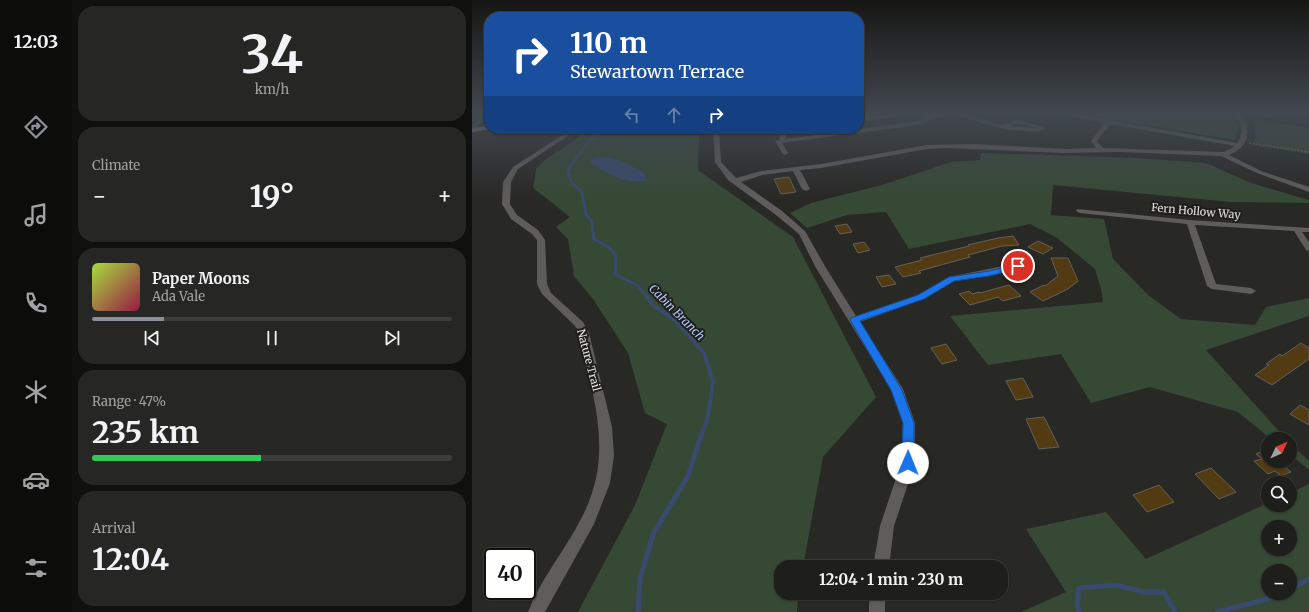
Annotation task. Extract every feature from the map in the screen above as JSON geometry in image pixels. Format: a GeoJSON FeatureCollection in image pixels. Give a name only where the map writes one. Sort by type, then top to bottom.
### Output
{"type":"FeatureCollection","features":[{"type":"Feature","properties":{"kind":"street","name":"Nature Trail"},"geometry":{"type":"LineString","coordinates":[[536,612],[589,519],[602,483],[607,456],[606,427],[584,333],[579,324],[547,294],[542,284],[541,240],[535,232],[514,216],[506,204],[507,182],[515,168],[554,143]]}},
{"type":"Feature","properties":{"kind":"street"},"geometry":{"type":"LineString","coordinates":[[717,143],[718,162],[725,173],[779,212],[802,233],[821,268],[855,320],[897,390],[909,423],[908,463],[886,526],[882,560]]}},
{"type":"Feature","properties":{"kind":"street"},"geometry":{"type":"LineString","coordinates":[[779,143],[785,153]]}},
{"type":"Feature","properties":{"kind":"street"},"geometry":{"type":"LineString","coordinates":[[1095,143],[1101,150]]}},
{"type":"Feature","properties":{"kind":"street"},"geometry":{"type":"LineString","coordinates":[[1226,143],[1240,145]]}},
{"type":"Feature","properties":{"kind":"street"},"geometry":{"type":"LineString","coordinates":[[735,181],[761,173],[821,166],[927,147],[975,146],[1066,151],[1101,150],[1222,154],[1235,150],[1240,145]]}},
{"type":"Feature","properties":{"kind":"street"},"geometry":{"type":"LineString","coordinates":[[1222,154],[1259,172],[1309,190]]}},
{"type":"Feature","properties":{"kind":"street"},"geometry":{"type":"LineString","coordinates":[[796,169],[806,189]]}},
{"type":"Feature","properties":{"kind":"street","name":"Fern Hollow Way"},"geometry":{"type":"LineString","coordinates":[[1080,211],[1190,222],[1309,230]]}},
{"type":"Feature","properties":{"kind":"street"},"geometry":{"type":"LineString","coordinates":[[1190,222],[1212,286],[1251,291]]}},
{"type":"Feature","properties":{"kind":"street"},"geometry":{"type":"LineString","coordinates":[[1296,229],[1309,248]]}},
{"type":"Feature","properties":{"kind":"street"},"geometry":{"type":"LineString","coordinates":[[855,320],[921,297],[952,279],[989,273],[1018,266]]}},
{"type":"Feature","properties":{"kind":"street"},"geometry":{"type":"LineString","coordinates":[[876,612],[877,600]]}},
{"type":"Feature","properties":{"kind":"green space"},"geometry":{"type":"Polygon","coordinates":[[[571,143],[699,143],[698,170],[793,237],[876,397],[823,457],[804,560],[774,560],[774,600],[798,600],[797,612],[578,612],[635,505],[667,424],[645,413],[628,353],[593,299],[574,276],[568,239],[556,227],[570,217],[533,188],[536,169],[545,160],[571,143]]]}},
{"type":"Feature","properties":{"kind":"green space"},"geometry":{"type":"Polygon","coordinates":[[[1254,143],[1309,143],[1309,154],[1254,145],[1254,143]]]}},
{"type":"Feature","properties":{"kind":"green space"},"geometry":{"type":"Polygon","coordinates":[[[981,153],[1138,158],[1206,163],[1251,183],[1309,200],[1309,203],[1231,202],[1053,185],[1051,215],[1104,219],[1113,259],[1148,295],[1181,319],[1255,325],[1266,307],[1309,298],[1309,316],[1206,350],[1280,432],[1262,432],[1238,412],[1150,387],[1091,403],[1061,354],[988,365],[950,316],[1103,302],[1095,269],[1056,237],[1030,224],[909,249],[886,212],[847,215],[807,228],[790,213],[811,203],[882,185],[951,162],[980,160],[981,153]]]}},
{"type":"Feature","properties":{"kind":"green space"},"geometry":{"type":"Polygon","coordinates":[[[1297,450],[1309,461],[1309,470],[1297,460],[1297,450]]]}},
{"type":"Feature","properties":{"kind":"green space"},"geometry":{"type":"Polygon","coordinates":[[[1309,484],[1309,612],[1021,612],[1066,592],[1026,529],[1106,512],[1146,559],[1261,506],[1261,512],[1297,512],[1297,490],[1309,484]]]}},
{"type":"Feature","properties":{"kind":"water"},"geometry":{"type":"Polygon","coordinates":[[[596,157],[616,159],[628,164],[645,174],[645,177],[648,180],[632,181],[618,178],[590,163],[591,159],[596,157]]]}},
{"type":"Feature","properties":{"kind":"building"},"geometry":{"type":"Polygon","coordinates":[[[789,177],[796,192],[781,194],[774,179],[789,177]]]}},
{"type":"Feature","properties":{"kind":"building"},"geometry":{"type":"Polygon","coordinates":[[[847,224],[852,232],[840,234],[835,226],[847,224]]]}},
{"type":"Feature","properties":{"kind":"building"},"geometry":{"type":"Polygon","coordinates":[[[1013,236],[1019,245],[1002,246],[968,255],[970,257],[919,271],[921,273],[903,277],[895,267],[922,260],[920,258],[969,246],[968,245],[1013,236]]]}},
{"type":"Feature","properties":{"kind":"building"},"geometry":{"type":"Polygon","coordinates":[[[1038,241],[1053,248],[1043,254],[1028,247],[1038,241]]]}},
{"type":"Feature","properties":{"kind":"building"},"geometry":{"type":"Polygon","coordinates":[[[864,242],[870,250],[858,253],[853,244],[864,242]]]}},
{"type":"Feature","properties":{"kind":"building"},"geometry":{"type":"Polygon","coordinates":[[[1051,258],[1068,258],[1078,281],[1068,289],[1043,301],[1030,292],[1044,285],[1045,286],[1058,276],[1051,258]]]}},
{"type":"Feature","properties":{"kind":"building"},"geometry":{"type":"Polygon","coordinates":[[[889,275],[896,284],[882,287],[876,277],[889,275]]]}},
{"type":"Feature","properties":{"kind":"building"},"geometry":{"type":"Polygon","coordinates":[[[1009,285],[1021,296],[1003,301],[998,297],[970,305],[959,294],[969,291],[972,294],[980,293],[1009,285]]]}},
{"type":"Feature","properties":{"kind":"building"},"geometry":{"type":"Polygon","coordinates":[[[1301,343],[1309,348],[1309,359],[1272,385],[1255,375],[1269,365],[1266,364],[1280,354],[1282,356],[1301,343]]]}},
{"type":"Feature","properties":{"kind":"building"},"geometry":{"type":"Polygon","coordinates":[[[946,344],[957,360],[942,364],[931,348],[946,344]]]}},
{"type":"Feature","properties":{"kind":"building"},"geometry":{"type":"Polygon","coordinates":[[[1023,378],[1033,397],[1016,400],[1006,381],[1023,378]]]}},
{"type":"Feature","properties":{"kind":"building"},"geometry":{"type":"Polygon","coordinates":[[[1300,405],[1309,410],[1309,425],[1290,414],[1300,405]]]}},
{"type":"Feature","properties":{"kind":"building"},"geometry":{"type":"Polygon","coordinates":[[[1044,417],[1059,447],[1039,449],[1026,419],[1044,417]]]}},
{"type":"Feature","properties":{"kind":"building"},"geometry":{"type":"Polygon","coordinates":[[[1261,452],[1261,458],[1256,454],[1261,452]]]}},
{"type":"Feature","properties":{"kind":"building"},"geometry":{"type":"Polygon","coordinates":[[[1261,459],[1261,468],[1254,461],[1261,459]]]}},
{"type":"Feature","properties":{"kind":"building"},"geometry":{"type":"Polygon","coordinates":[[[1211,468],[1236,492],[1219,499],[1195,474],[1211,468]]]}},
{"type":"Feature","properties":{"kind":"building"},"geometry":{"type":"Polygon","coordinates":[[[1262,468],[1286,468],[1291,472],[1281,476],[1275,471],[1268,474],[1262,468]]]}},
{"type":"Feature","properties":{"kind":"building"},"geometry":{"type":"Polygon","coordinates":[[[1159,485],[1174,502],[1147,512],[1133,495],[1159,485]]]}},
{"type":"Feature","properties":{"kind":"waterway","name":"Cabin Branch"},"geometry":{"type":"LineString","coordinates":[[582,193],[572,183],[568,172],[571,165],[588,143]]}},
{"type":"Feature","properties":{"kind":"waterway","name":"Cabin Branch"},"geometry":{"type":"LineString","coordinates":[[582,193],[586,214],[592,222],[594,239],[610,248],[616,256],[615,274],[637,285],[648,298]]}},
{"type":"Feature","properties":{"kind":"waterway","name":"Cabin Branch"},"geometry":{"type":"LineString","coordinates":[[647,297],[654,306],[674,319],[704,353],[713,382],[708,417],[702,434]]}},
{"type":"Feature","properties":{"kind":"waterway","name":"Cabin Branch"},"geometry":{"type":"LineString","coordinates":[[638,612],[640,579],[653,534],[688,476],[702,433]]}},
{"type":"Feature","properties":{"kind":"waterway"},"geometry":{"type":"LineString","coordinates":[[1297,585],[1309,579]]}},
{"type":"Feature","properties":{"kind":"waterway"},"geometry":{"type":"LineString","coordinates":[[1079,612],[1077,606],[1079,588],[1116,585],[1143,592],[1164,592],[1175,612]]}},
{"type":"Feature","properties":{"kind":"waterway"},"geometry":{"type":"LineString","coordinates":[[1217,612],[1264,600]]}},
{"type":"Feature","properties":{"kind":"route"},"geometry":{"type":"LineString","coordinates":[[908,463],[909,423],[897,390],[855,320],[921,297],[952,279],[962,276],[989,273],[1018,266]]}}]}
